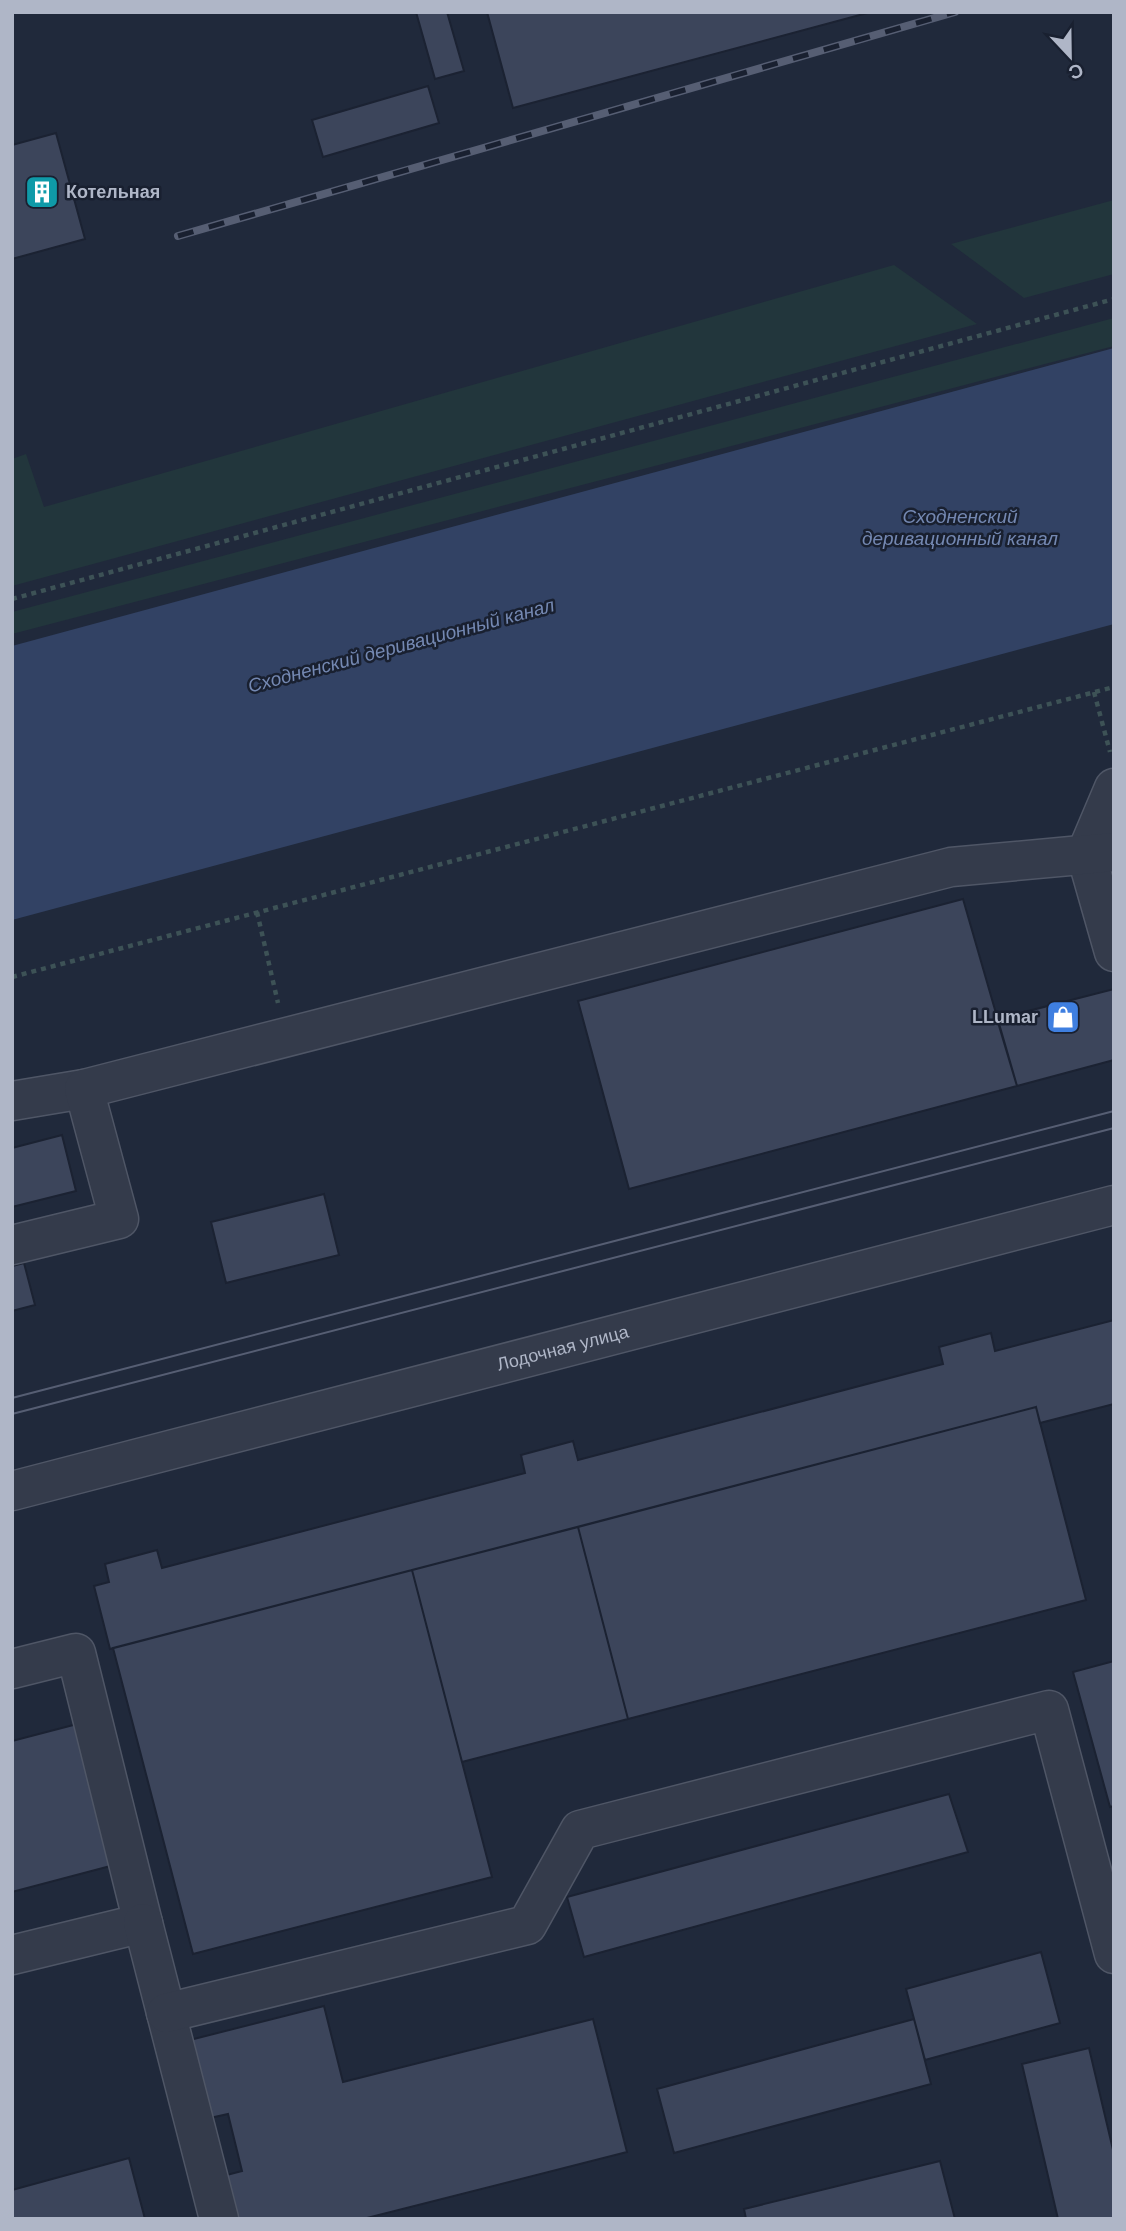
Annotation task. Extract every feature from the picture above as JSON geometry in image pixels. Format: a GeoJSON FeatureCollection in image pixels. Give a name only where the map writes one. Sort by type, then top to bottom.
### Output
{"type":"FeatureCollection","features":[{"type":"Feature","properties":{"kind":"street"},"geometry":{"type":"LineString","coordinates":[[1113,774],[1100,853],[1114,952]]}},
{"type":"Feature","properties":{"kind":"street"},"geometry":{"type":"LineString","coordinates":[[12,1101],[84,1089],[951,867],[1100,853]]}},
{"type":"Feature","properties":{"kind":"street"},"geometry":{"type":"LineString","coordinates":[[12,1245],[119,1219],[84,1089]]}},
{"type":"Feature","properties":{"kind":"street","name":"Лодочная улица"},"geometry":{"type":"LineString","coordinates":[[12,1491],[1114,1205]]}},
{"type":"Feature","properties":{"kind":"street"},"geometry":{"type":"LineString","coordinates":[[12,1669],[76,1653],[219,2219]]}},
{"type":"Feature","properties":{"kind":"street"},"geometry":{"type":"LineString","coordinates":[[166,2013],[527,1925],[580,1830],[1049,1710],[1114,1954]]}},
{"type":"Feature","properties":{"kind":"street"},"geometry":{"type":"LineString","coordinates":[[12,1955],[143,1923]]}},
{"type":"Feature","properties":{"kind":"path"},"geometry":{"type":"LineString","coordinates":[[12,599],[1114,299]]}},
{"type":"Feature","properties":{"kind":"path"},"geometry":{"type":"LineString","coordinates":[[12,977],[1114,687]]}},
{"type":"Feature","properties":{"kind":"path"},"geometry":{"type":"LineString","coordinates":[[1094,692],[1113,774]]}},
{"type":"Feature","properties":{"kind":"path"},"geometry":{"type":"LineString","coordinates":[[257,912],[287,1038]]}},
{"type":"Feature","properties":{"kind":"shaded area"},"geometry":{"type":"Polygon","coordinates":[[[1114,200],[1114,274],[1024,298],[951,244],[1114,200]]]}},
{"type":"Feature","properties":{"kind":"shaded area"},"geometry":{"type":"Polygon","coordinates":[[[894,265],[977,324],[12,586],[12,459],[26,454],[44,507],[894,265]]]}},
{"type":"Feature","properties":{"kind":"shaded area"},"geometry":{"type":"Polygon","coordinates":[[[1114,318],[1114,346],[12,634],[12,612],[1114,318]]]}},
{"type":"Feature","properties":{"kind":"water","name":"Сходненский деривационный канал"},"geometry":{"type":"Polygon","coordinates":[[[1114,348],[1114,624],[12,920],[12,646],[1114,348]]]}},
{"type":"Feature","properties":{"kind":"building"},"geometry":{"type":"Polygon","coordinates":[[[416,12],[447,12],[464,71],[435,79],[416,12]]]}},
{"type":"Feature","properties":{"kind":"building"},"geometry":{"type":"Polygon","coordinates":[[[487,12],[871,12],[513,108],[487,12]]]}},
{"type":"Feature","properties":{"kind":"building"},"geometry":{"type":"Polygon","coordinates":[[[428,86],[439,123],[323,157],[312,120],[428,86]]]}},
{"type":"Feature","properties":{"kind":"building","name":"Котельная"},"geometry":{"type":"Polygon","coordinates":[[[56,133],[85,239],[12,259],[12,145],[56,133]]]}},
{"type":"Feature","properties":{"kind":"building"},"geometry":{"type":"Polygon","coordinates":[[[963,899],[1017,1086],[629,1189],[578,1001],[963,899]]]}},
{"type":"Feature","properties":{"kind":"building"},"geometry":{"type":"Polygon","coordinates":[[[1114,989],[1114,1060],[1017,1086],[997,1019],[1114,989]]]}},
{"type":"Feature","properties":{"kind":"building"},"geometry":{"type":"Polygon","coordinates":[[[62,1135],[76,1191],[12,1207],[12,1148],[62,1135]]]}},
{"type":"Feature","properties":{"kind":"building"},"geometry":{"type":"Polygon","coordinates":[[[324,1194],[339,1255],[226,1283],[211,1222],[324,1194]]]}},
{"type":"Feature","properties":{"kind":"building"},"geometry":{"type":"Polygon","coordinates":[[[24,1263],[35,1305],[12,1311],[12,1266],[24,1263]]]}},
{"type":"Feature","properties":{"kind":"building"},"geometry":{"type":"Polygon","coordinates":[[[1114,1320],[1114,1404],[1040,1423],[1036,1407],[110,1649],[94,1586],[109,1582],[105,1564],[157,1550],[162,1568],[525,1473],[521,1455],[573,1441],[578,1460],[943,1364],[939,1347],[991,1333],[995,1351],[1114,1320]]]}},
{"type":"Feature","properties":{"kind":"building"},"geometry":{"type":"Polygon","coordinates":[[[1036,1407],[1086,1600],[628,1719],[578,1527],[1036,1407]]]}},
{"type":"Feature","properties":{"kind":"building"},"geometry":{"type":"Polygon","coordinates":[[[578,1527],[628,1719],[462,1762],[412,1570],[578,1527]]]}},
{"type":"Feature","properties":{"kind":"building"},"geometry":{"type":"Polygon","coordinates":[[[412,1570],[492,1877],[193,1954],[113,1648],[412,1570]]]}},
{"type":"Feature","properties":{"kind":"building"},"geometry":{"type":"Polygon","coordinates":[[[1114,1661],[1114,1806],[1110,1807],[1073,1672],[1114,1661]]]}},
{"type":"Feature","properties":{"kind":"building"},"geometry":{"type":"Polygon","coordinates":[[[81,1723],[118,1864],[12,1892],[12,1741],[81,1723]]]}},
{"type":"Feature","properties":{"kind":"building"},"geometry":{"type":"Polygon","coordinates":[[[949,1794],[968,1852],[584,1957],[567,1897],[949,1794]]]}},
{"type":"Feature","properties":{"kind":"building"},"geometry":{"type":"Polygon","coordinates":[[[1041,1952],[1060,2023],[925,2060],[906,1989],[1041,1952]]]}},
{"type":"Feature","properties":{"kind":"building"},"geometry":{"type":"Polygon","coordinates":[[[324,2006],[343,2082],[593,2019],[627,2152],[363,2219],[225,2219],[215,2178],[242,2171],[228,2114],[201,2120],[182,2042],[324,2006]]]}},
{"type":"Feature","properties":{"kind":"building"},"geometry":{"type":"Polygon","coordinates":[[[914,2019],[931,2084],[674,2153],[657,2089],[914,2019]]]}},
{"type":"Feature","properties":{"kind":"building"},"geometry":{"type":"Polygon","coordinates":[[[1089,2048],[1114,2154],[1114,2219],[1058,2219],[1022,2064],[1089,2048]]]}},
{"type":"Feature","properties":{"kind":"building"},"geometry":{"type":"Polygon","coordinates":[[[129,2158],[145,2219],[12,2219],[12,2190],[129,2158]]]}},
{"type":"Feature","properties":{"kind":"building"},"geometry":{"type":"Polygon","coordinates":[[[940,2161],[955,2219],[746,2219],[744,2209],[940,2161]]]}},
{"type":"Feature","properties":{"kind":"tram line"},"geometry":{"type":"LineString","coordinates":[[12,1398],[1114,1111]]}},
{"type":"Feature","properties":{"kind":"tram line"},"geometry":{"type":"LineString","coordinates":[[12,1414],[1114,1128]]}},
{"type":"Feature","properties":{"kind":"railway"},"geometry":{"type":"LineString","coordinates":[[178,236],[955,12]]}},
{"type":"Feature","properties":{"kind":"place","name":"Котельная"},"geometry":{"type":"Point","coordinates":[42,192]}},
{"type":"Feature","properties":{"kind":"place","name":"LLumar"},"geometry":{"type":"Point","coordinates":[1063,1017]}}]}
